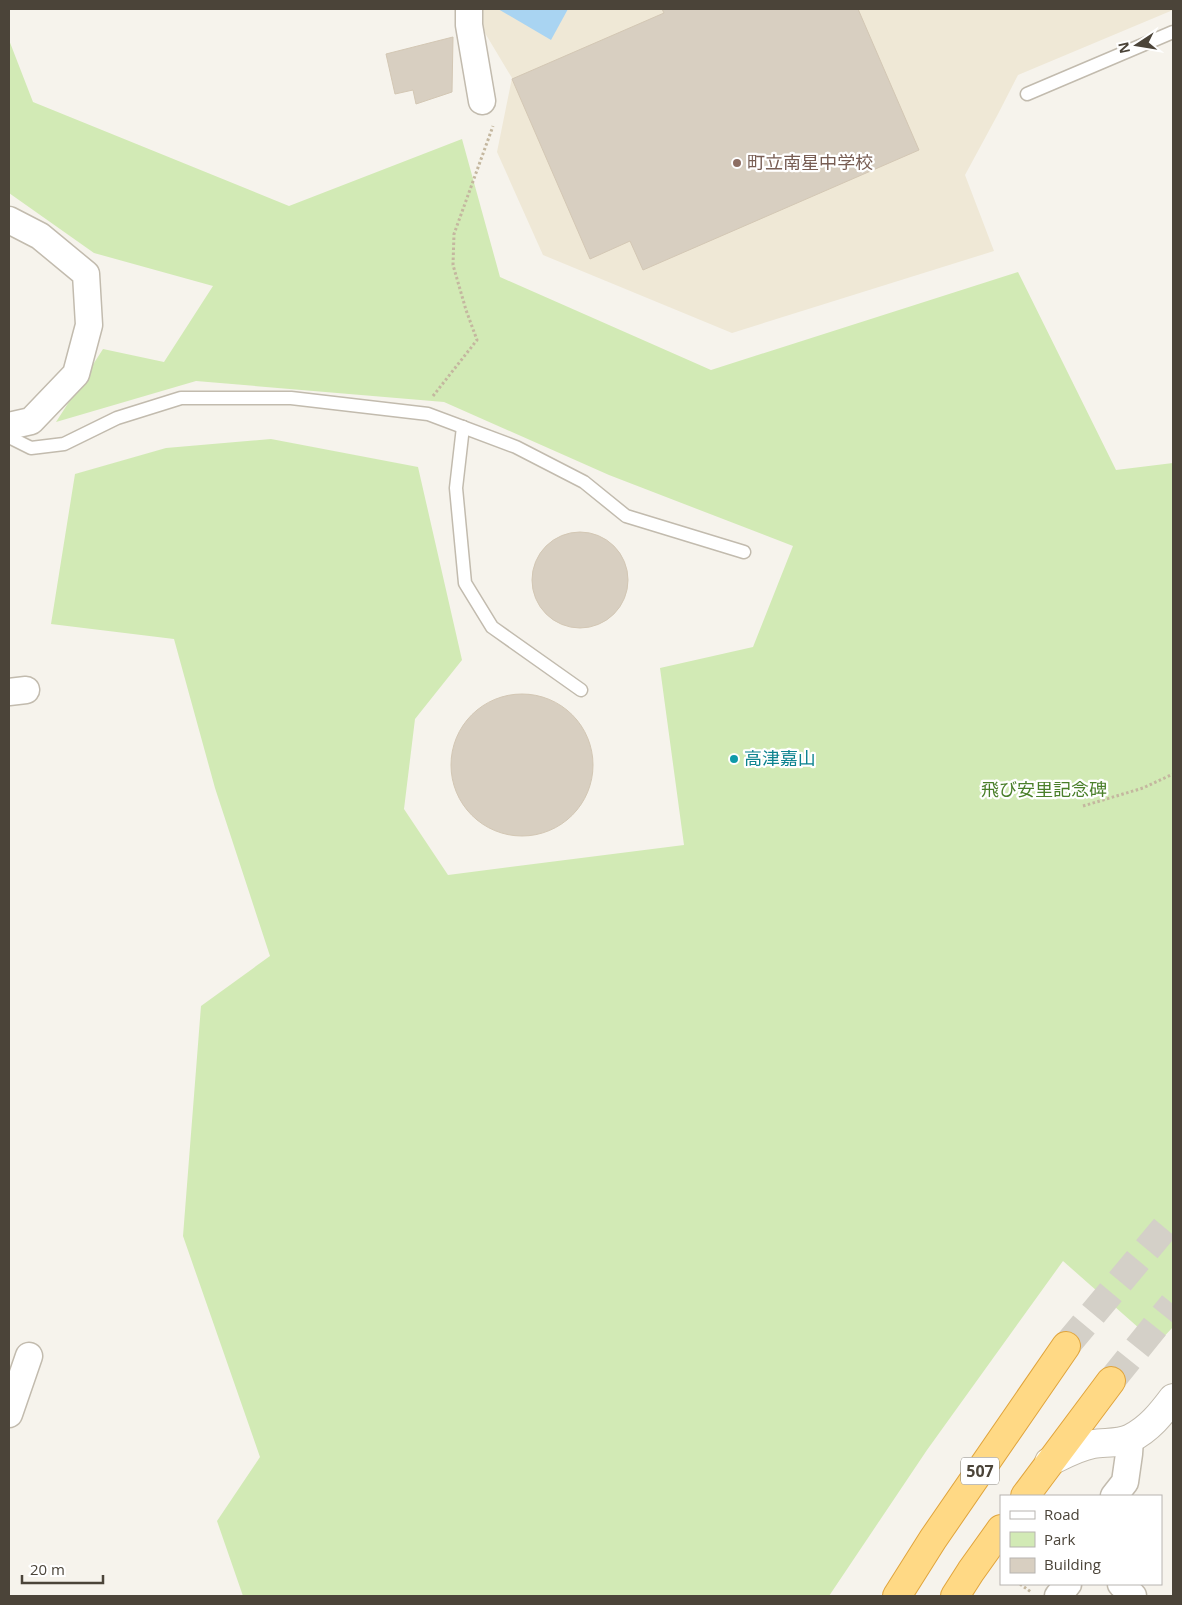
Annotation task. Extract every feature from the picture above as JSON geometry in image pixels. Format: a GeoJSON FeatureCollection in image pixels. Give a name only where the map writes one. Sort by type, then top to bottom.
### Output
{"type":"FeatureCollection","features":[{"type":"Feature","properties":{"kind":"highway","name":"507"},"geometry":{"type":"LineString","coordinates":[[896,1596],[1066,1346]]}},
{"type":"Feature","properties":{"kind":"highway"},"geometry":{"type":"LineString","coordinates":[[1025,1495],[1110,1381]]}},
{"type":"Feature","properties":{"kind":"highway"},"geometry":{"type":"LineString","coordinates":[[955,1596],[1000,1530]]}},
{"type":"Feature","properties":{"kind":"street"},"geometry":{"type":"LineString","coordinates":[[469,9],[469,24],[482,101]]}},
{"type":"Feature","properties":{"kind":"street"},"geometry":{"type":"LineString","coordinates":[[9,220],[40,236],[86,274],[89,325],[76,374],[31,421],[9,426]]}},
{"type":"Feature","properties":{"kind":"street"},"geometry":{"type":"LineString","coordinates":[[9,1414],[29,1356]]}},
{"type":"Feature","properties":{"kind":"street"},"geometry":{"type":"LineString","coordinates":[[1049,1462],[1074,1450],[1093,1444],[1130,1439],[1154,1422],[1173,1398]]}},
{"type":"Feature","properties":{"kind":"street"},"geometry":{"type":"LineString","coordinates":[[1115,1495],[1125,1482],[1130,1439]]}},
{"type":"Feature","properties":{"kind":"street"},"geometry":{"type":"LineString","coordinates":[[1058,1596],[1067,1585]]}},
{"type":"Feature","properties":{"kind":"street"},"geometry":{"type":"LineString","coordinates":[[1122,1585],[1133,1596]]}},
{"type":"Feature","properties":{"kind":"lane"},"geometry":{"type":"LineString","coordinates":[[1027,94],[1173,32]]}},
{"type":"Feature","properties":{"kind":"lane"},"geometry":{"type":"LineString","coordinates":[[9,437],[31,448],[64,444],[117,418],[181,398],[291,398],[428,414],[516,447],[584,482],[626,516],[744,552]]}},
{"type":"Feature","properties":{"kind":"lane"},"geometry":{"type":"LineString","coordinates":[[463,428],[456,488],[465,583],[492,627],[581,690]]}},
{"type":"Feature","properties":{"kind":"path"},"geometry":{"type":"LineString","coordinates":[[419,413],[477,340],[453,265],[454,234],[494,124],[482,101]]}},
{"type":"Feature","properties":{"kind":"path"},"geometry":{"type":"LineString","coordinates":[[1083,806],[1143,788],[1173,774]]}},
{"type":"Feature","properties":{"kind":"path"},"geometry":{"type":"LineString","coordinates":[[1021,1585],[1037,1596]]}},
{"type":"Feature","properties":{"kind":"shaded area","name":"町立南星中学校"},"geometry":{"type":"Polygon","coordinates":[[[481,9],[1173,10],[1018,75],[965,175],[994,251],[732,333],[543,255],[497,152],[512,78],[476,18],[481,9]]]}},
{"type":"Feature","properties":{"kind":"green space","name":"飛び安里記念碑"},"geometry":{"type":"Polygon","coordinates":[[[9,40],[33,102],[289,206],[462,139],[500,277],[711,370],[1018,272],[1116,470],[1173,463],[1173,1327],[1157,1344],[1063,1261],[927,1450],[829,1596],[243,1596],[217,1521],[260,1457],[183,1236],[201,1006],[270,956],[215,788],[174,639],[51,624],[75,474],[166,448],[271,439],[418,467],[462,660],[415,719],[404,809],[448,875],[684,845],[660,668],[753,647],[793,546],[609,475],[444,402],[196,381],[56,422],[103,349],[164,362],[213,286],[94,253],[9,193],[9,40]]]}},
{"type":"Feature","properties":{"kind":"water"},"geometry":{"type":"Polygon","coordinates":[[[498,9],[568,9],[551,40],[498,9]]]}},
{"type":"Feature","properties":{"kind":"building"},"geometry":{"type":"Polygon","coordinates":[[[662,9],[858,9],[919,150],[643,270],[630,241],[590,259],[512,79],[664,13],[662,9]]]}},
{"type":"Feature","properties":{"kind":"building"},"geometry":{"type":"Polygon","coordinates":[[[453,37],[452,92],[416,104],[413,90],[395,94],[386,54],[453,37]]]}},
{"type":"Feature","properties":{"kind":"building"},"geometry":{"type":"Polygon","coordinates":[[[580,532],[599,535],[614,546],[625,561],[628,580],[625,599],[614,614],[599,625],[580,628],[561,625],[546,614],[535,599],[532,580],[535,561],[546,546],[561,535],[580,532]]]}},
{"type":"Feature","properties":{"kind":"building"},"geometry":{"type":"Polygon","coordinates":[[[522,694],[549,700],[561,706],[572,715],[581,726],[587,738],[593,765],[587,792],[581,804],[572,815],[561,824],[549,830],[522,836],[495,830],[483,824],[472,815],[463,804],[457,792],[451,765],[457,738],[463,726],[472,715],[483,706],[495,700],[522,694]]]}},
{"type":"Feature","properties":{"kind":"tunnel"},"geometry":{"type":"LineString","coordinates":[[1066,1346],[1173,1218]]}},
{"type":"Feature","properties":{"kind":"tunnel"},"geometry":{"type":"LineString","coordinates":[[1111,1381],[1173,1304]]}},
{"type":"Feature","properties":{"kind":"place","name":"町立南星中学校"},"geometry":{"type":"Point","coordinates":[737,163]}},
{"type":"Feature","properties":{"kind":"place","name":"高津嘉山"},"geometry":{"type":"Point","coordinates":[734,759]}}]}
